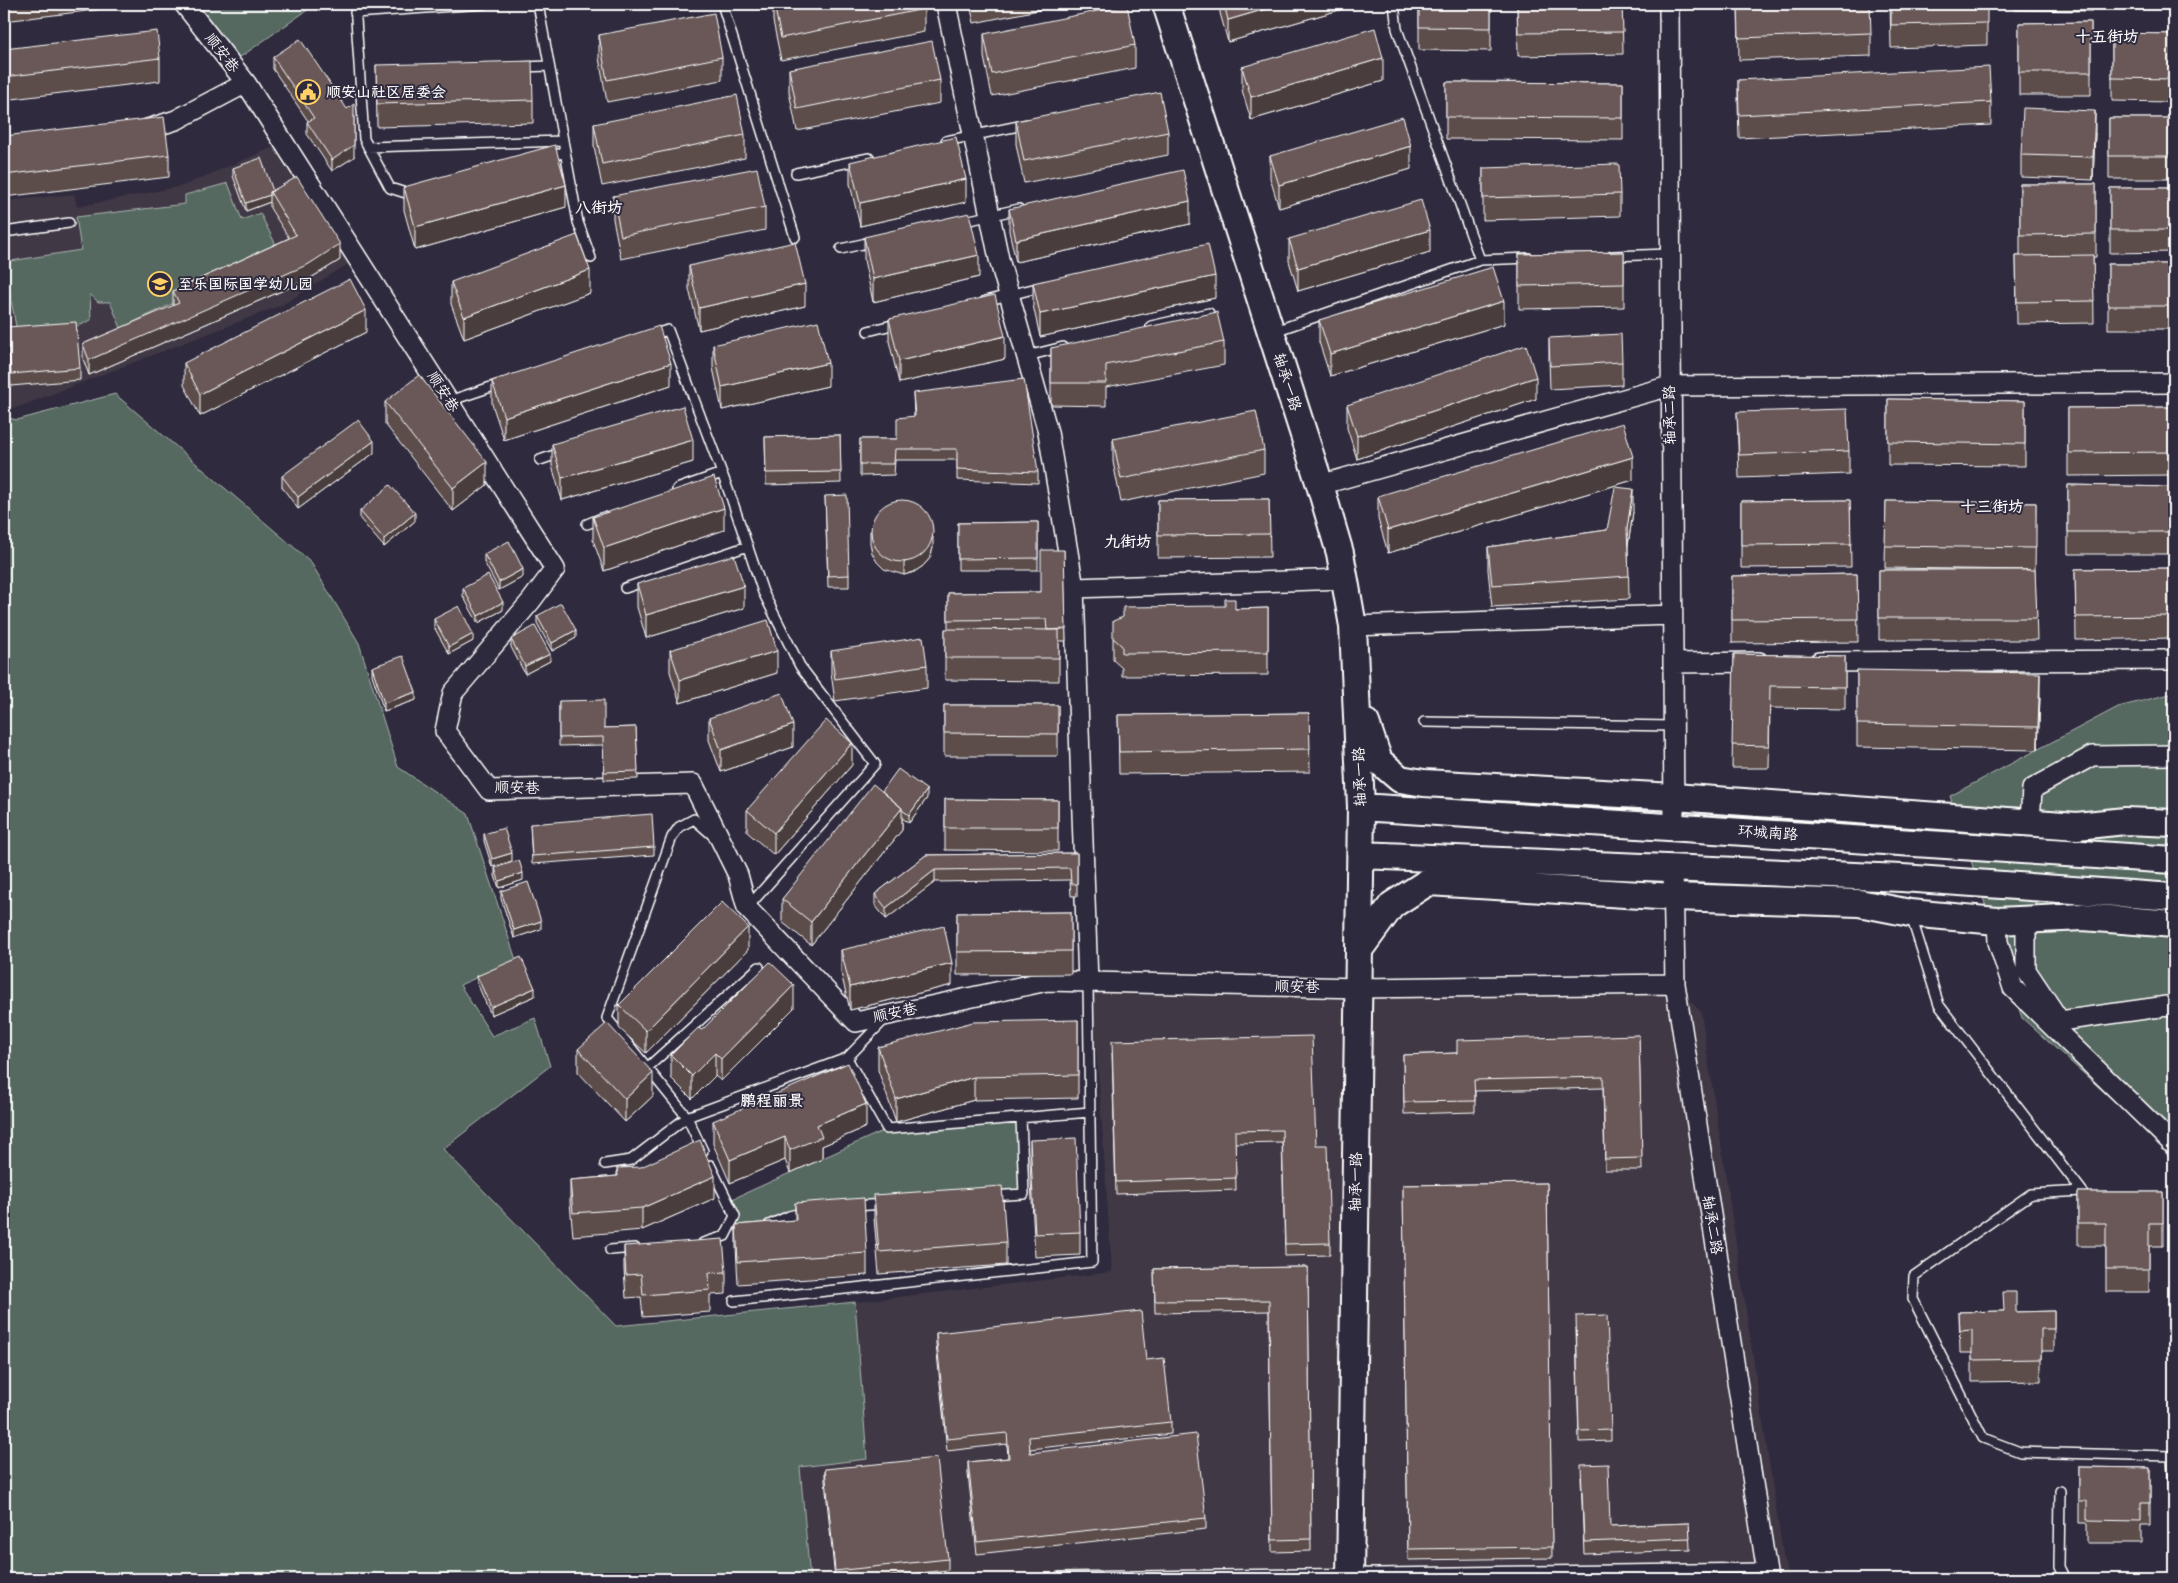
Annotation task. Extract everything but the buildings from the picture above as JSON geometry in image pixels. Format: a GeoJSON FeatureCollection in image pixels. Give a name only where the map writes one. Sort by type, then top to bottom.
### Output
{"type":"FeatureCollection","features":[{"type":"Feature","properties":{"kind":"street","name":"顺安巷"},"geometry":{"type":"LineString","coordinates":[[184,4],[246,83],[555,569],[531,601],[453,693],[445,731],[489,790],[693,784],[738,875],[747,908],[856,1022],[1047,981],[1359,988],[1675,984]]}},
{"type":"Feature","properties":{"kind":"street"},"geometry":{"type":"LineString","coordinates":[[946,4],[999,259],[1048,432],[1074,588],[1088,983]]}},
{"type":"Feature","properties":{"kind":"street","name":"轴承一路"},"geometry":{"type":"LineString","coordinates":[[1166,4],[1320,485],[1340,553],[1353,626],[1361,807],[1361,855],[1350,1576]]}},
{"type":"Feature","properties":{"kind":"street","name":"轴承二路"},"geometry":{"type":"LineString","coordinates":[[1668,4],[1674,826]]}},
{"type":"Feature","properties":{"kind":"street"},"geometry":{"type":"LineString","coordinates":[[126,134],[176,120],[246,83]]}},
{"type":"Feature","properties":{"kind":"street"},"geometry":{"type":"LineString","coordinates":[[1320,485],[1670,386],[2174,383]]}},
{"type":"Feature","properties":{"kind":"street"},"geometry":{"type":"LineString","coordinates":[[1074,588],[1345,579]]}},
{"type":"Feature","properties":{"kind":"street"},"geometry":{"type":"LineString","coordinates":[[1353,626],[1672,615]]}},
{"type":"Feature","properties":{"kind":"street"},"geometry":{"type":"LineString","coordinates":[[1800,662],[2174,660]]}},
{"type":"Feature","properties":{"kind":"street"},"geometry":{"type":"LineString","coordinates":[[1672,663],[1781,662]]}},
{"type":"Feature","properties":{"kind":"street"},"geometry":{"type":"LineString","coordinates":[[1356,693],[1379,761],[1400,779],[1424,783],[1674,797],[2077,826],[2125,821],[2174,823]]}},
{"type":"Feature","properties":{"kind":"street"},"geometry":{"type":"LineString","coordinates":[[2030,823],[2032,789],[2092,756],[2174,755]]}},
{"type":"Feature","properties":{"kind":"street","name":"环城南路"},"geometry":{"type":"LineString","coordinates":[[1361,807],[2174,860]]}},
{"type":"Feature","properties":{"kind":"street"},"geometry":{"type":"LineString","coordinates":[[1361,855],[1902,878],[2174,897]]}},
{"type":"Feature","properties":{"kind":"street","name":"轴承二路"},"geometry":{"type":"LineString","coordinates":[[1673,868],[1675,984],[1767,1573]]}},
{"type":"Feature","properties":{"kind":"street"},"geometry":{"type":"LineString","coordinates":[[1360,950],[1392,904],[1428,882],[1674,897],[1859,903],[1910,913],[1997,921],[2083,917],[2174,924]]}},
{"type":"Feature","properties":{"kind":"street"},"geometry":{"type":"LineString","coordinates":[[2026,919],[2026,970],[2060,1021],[2167,1006],[2174,1008]]}},
{"type":"Feature","properties":{"kind":"street"},"geometry":{"type":"LineString","coordinates":[[1997,921],[1998,942],[2013,988],[2174,1145]]}},
{"type":"Feature","properties":{"kind":"lane"},"geometry":{"type":"LineString","coordinates":[[421,198],[390,188],[364,140],[355,8],[483,4]]}},
{"type":"Feature","properties":{"kind":"lane"},"geometry":{"type":"LineString","coordinates":[[538,4],[578,222],[591,258]]}},
{"type":"Feature","properties":{"kind":"lane"},"geometry":{"type":"LineString","coordinates":[[722,4],[795,237]]}},
{"type":"Feature","properties":{"kind":"lane"},"geometry":{"type":"LineString","coordinates":[[1394,4],[1397,29],[1480,260]]}},
{"type":"Feature","properties":{"kind":"lane"},"geometry":{"type":"LineString","coordinates":[[510,68],[549,66]]}},
{"type":"Feature","properties":{"kind":"lane"},"geometry":{"type":"LineString","coordinates":[[936,144],[1041,121]]}},
{"type":"Feature","properties":{"kind":"lane"},"geometry":{"type":"LineString","coordinates":[[368,147],[563,141]]}},
{"type":"Feature","properties":{"kind":"lane"},"geometry":{"type":"LineString","coordinates":[[538,160],[565,152]]}},
{"type":"Feature","properties":{"kind":"lane"},"geometry":{"type":"LineString","coordinates":[[796,173],[880,155]]}},
{"type":"Feature","properties":{"kind":"lane"},"geometry":{"type":"LineString","coordinates":[[953,224],[1027,208]]}},
{"type":"Feature","properties":{"kind":"lane"},"geometry":{"type":"LineString","coordinates":[[4,232],[69,223]]}},
{"type":"Feature","properties":{"kind":"lane"},"geometry":{"type":"LineString","coordinates":[[841,249],[888,238]]}},
{"type":"Feature","properties":{"kind":"lane"},"geometry":{"type":"LineString","coordinates":[[1599,256],[1669,254]]}},
{"type":"Feature","properties":{"kind":"lane"},"geometry":{"type":"LineString","coordinates":[[1271,332],[1480,260],[1539,258]]}},
{"type":"Feature","properties":{"kind":"lane"},"geometry":{"type":"LineString","coordinates":[[972,304],[1056,283]]}},
{"type":"Feature","properties":{"kind":"lane"},"geometry":{"type":"LineString","coordinates":[[1142,329],[1208,313]]}},
{"type":"Feature","properties":{"kind":"lane"},"geometry":{"type":"LineString","coordinates":[[868,331],[906,322]]}},
{"type":"Feature","properties":{"kind":"lane"},"geometry":{"type":"LineString","coordinates":[[640,339],[668,330],[691,407],[722,473],[773,622],[800,666],[875,764],[747,908]]}},
{"type":"Feature","properties":{"kind":"lane"},"geometry":{"type":"LineString","coordinates":[[1027,356],[1074,344]]}},
{"type":"Feature","properties":{"kind":"lane"},"geometry":{"type":"LineString","coordinates":[[448,401],[512,380]]}},
{"type":"Feature","properties":{"kind":"lane"},"geometry":{"type":"LineString","coordinates":[[540,460],[577,448]]}},
{"type":"Feature","properties":{"kind":"lane"},"geometry":{"type":"LineString","coordinates":[[668,493],[722,473]]}},
{"type":"Feature","properties":{"kind":"lane"},"geometry":{"type":"LineString","coordinates":[[587,524],[614,513]]}},
{"type":"Feature","properties":{"kind":"lane"},"geometry":{"type":"LineString","coordinates":[[626,588],[748,546]]}},
{"type":"Feature","properties":{"kind":"lane"},"geometry":{"type":"LineString","coordinates":[[1424,722],[1673,726]]}},
{"type":"Feature","properties":{"kind":"lane"},"geometry":{"type":"LineString","coordinates":[[697,1243],[725,1236],[731,1231],[735,1216],[687,1117],[607,1018],[672,837],[679,827],[694,819],[725,850]]}},
{"type":"Feature","properties":{"kind":"lane"},"geometry":{"type":"LineString","coordinates":[[1910,913],[1939,1005],[2082,1191],[2031,1194],[1914,1276],[1913,1299],[1983,1438],[2020,1452],[2172,1456],[2174,1493]]}},
{"type":"Feature","properties":{"kind":"lane"},"geometry":{"type":"LineString","coordinates":[[648,1068],[759,967]]}},
{"type":"Feature","properties":{"kind":"lane"},"geometry":{"type":"LineString","coordinates":[[734,1301],[1092,1262],[1088,983]]}},
{"type":"Feature","properties":{"kind":"lane"},"geometry":{"type":"LineString","coordinates":[[605,1164],[631,1160],[687,1117],[847,1058],[890,1015]]}},
{"type":"Feature","properties":{"kind":"lane"},"geometry":{"type":"LineString","coordinates":[[847,1058],[887,1129],[1090,1112]]}},
{"type":"Feature","properties":{"kind":"lane"},"geometry":{"type":"LineString","coordinates":[[980,1197],[1024,1194],[1021,1118]]}},
{"type":"Feature","properties":{"kind":"lane"},"geometry":{"type":"LineString","coordinates":[[840,1207],[897,1203]]}},
{"type":"Feature","properties":{"kind":"lane"},"geometry":{"type":"LineString","coordinates":[[759,1230],[789,1216],[813,1210]]}},
{"type":"Feature","properties":{"kind":"lane"},"geometry":{"type":"LineString","coordinates":[[610,1250],[649,1247]]}},
{"type":"Feature","properties":{"kind":"lane"},"geometry":{"type":"LineString","coordinates":[[2060,1490],[2059,1567],[2065,1579]]}},
{"type":"Feature","properties":{"kind":"lane"},"geometry":{"type":"LineString","coordinates":[[1059,1577],[1767,1573]]}},
{"type":"Feature","properties":{"kind":"shaded area","name":"至乐国际国学幼儿园"},"geometry":{"type":"Polygon","coordinates":[[[274,147],[351,262],[282,305],[16,408],[4,406],[4,201],[74,194],[77,207],[182,186],[274,147]]]}},
{"type":"Feature","properties":{"kind":"shaded area"},"geometry":{"type":"Polygon","coordinates":[[[1088,983],[1675,984],[1701,1012],[1784,1561],[1790,1579],[810,1579],[800,1466],[867,1459],[855,1302],[1112,1272],[1098,1068],[1088,983]]]}},
{"type":"Feature","properties":{"kind":"green space"},"geometry":{"type":"Polygon","coordinates":[[[198,4],[316,4],[239,58],[198,4]]]}},
{"type":"Feature","properties":{"kind":"green space"},"geometry":{"type":"Polygon","coordinates":[[[228,183],[242,220],[260,213],[280,253],[121,328],[110,302],[98,302],[90,294],[91,320],[76,327],[17,332],[4,262],[81,250],[76,217],[185,204],[185,195],[228,183]]]}},
{"type":"Feature","properties":{"kind":"green space"},"geometry":{"type":"Polygon","coordinates":[[[115,394],[310,561],[359,643],[398,767],[468,814],[516,960],[460,985],[492,1036],[535,1018],[550,1066],[443,1149],[616,1326],[855,1302],[867,1459],[800,1467],[810,1579],[4,1579],[4,417],[17,420],[115,394]]]}},
{"type":"Feature","properties":{"kind":"green space"},"geometry":{"type":"Polygon","coordinates":[[[2174,693],[2174,1164],[2153,1136],[2022,1018],[1950,796],[2118,707],[2174,693]]]}},
{"type":"Feature","properties":{"kind":"green space"},"geometry":{"type":"Polygon","coordinates":[[[1021,1118],[1024,1194],[821,1208],[759,1230],[727,1231],[735,1216],[728,1201],[887,1129],[1021,1118]]]}},
{"type":"Feature","properties":{"kind":"place","name":"顺安山社区居委会"},"geometry":{"type":"Point","coordinates":[308,92]}},
{"type":"Feature","properties":{"kind":"place","name":"至乐国际国学幼儿园"},"geometry":{"type":"Point","coordinates":[160,284]}},
{"type":"Feature","properties":{"kind":"district","name":"十五街坊"},"geometry":{"type":"Point","coordinates":[2107,37]}},
{"type":"Feature","properties":{"kind":"district","name":"八街坊"},"geometry":{"type":"Point","coordinates":[599,208]}},
{"type":"Feature","properties":{"kind":"district","name":"十三街坊"},"geometry":{"type":"Point","coordinates":[1992,507]}},
{"type":"Feature","properties":{"kind":"district","name":"九街坊"},"geometry":{"type":"Point","coordinates":[1128,542]}},
{"type":"Feature","properties":{"kind":"district","name":"鹏程丽景"},"geometry":{"type":"Point","coordinates":[772,1101]}}]}
